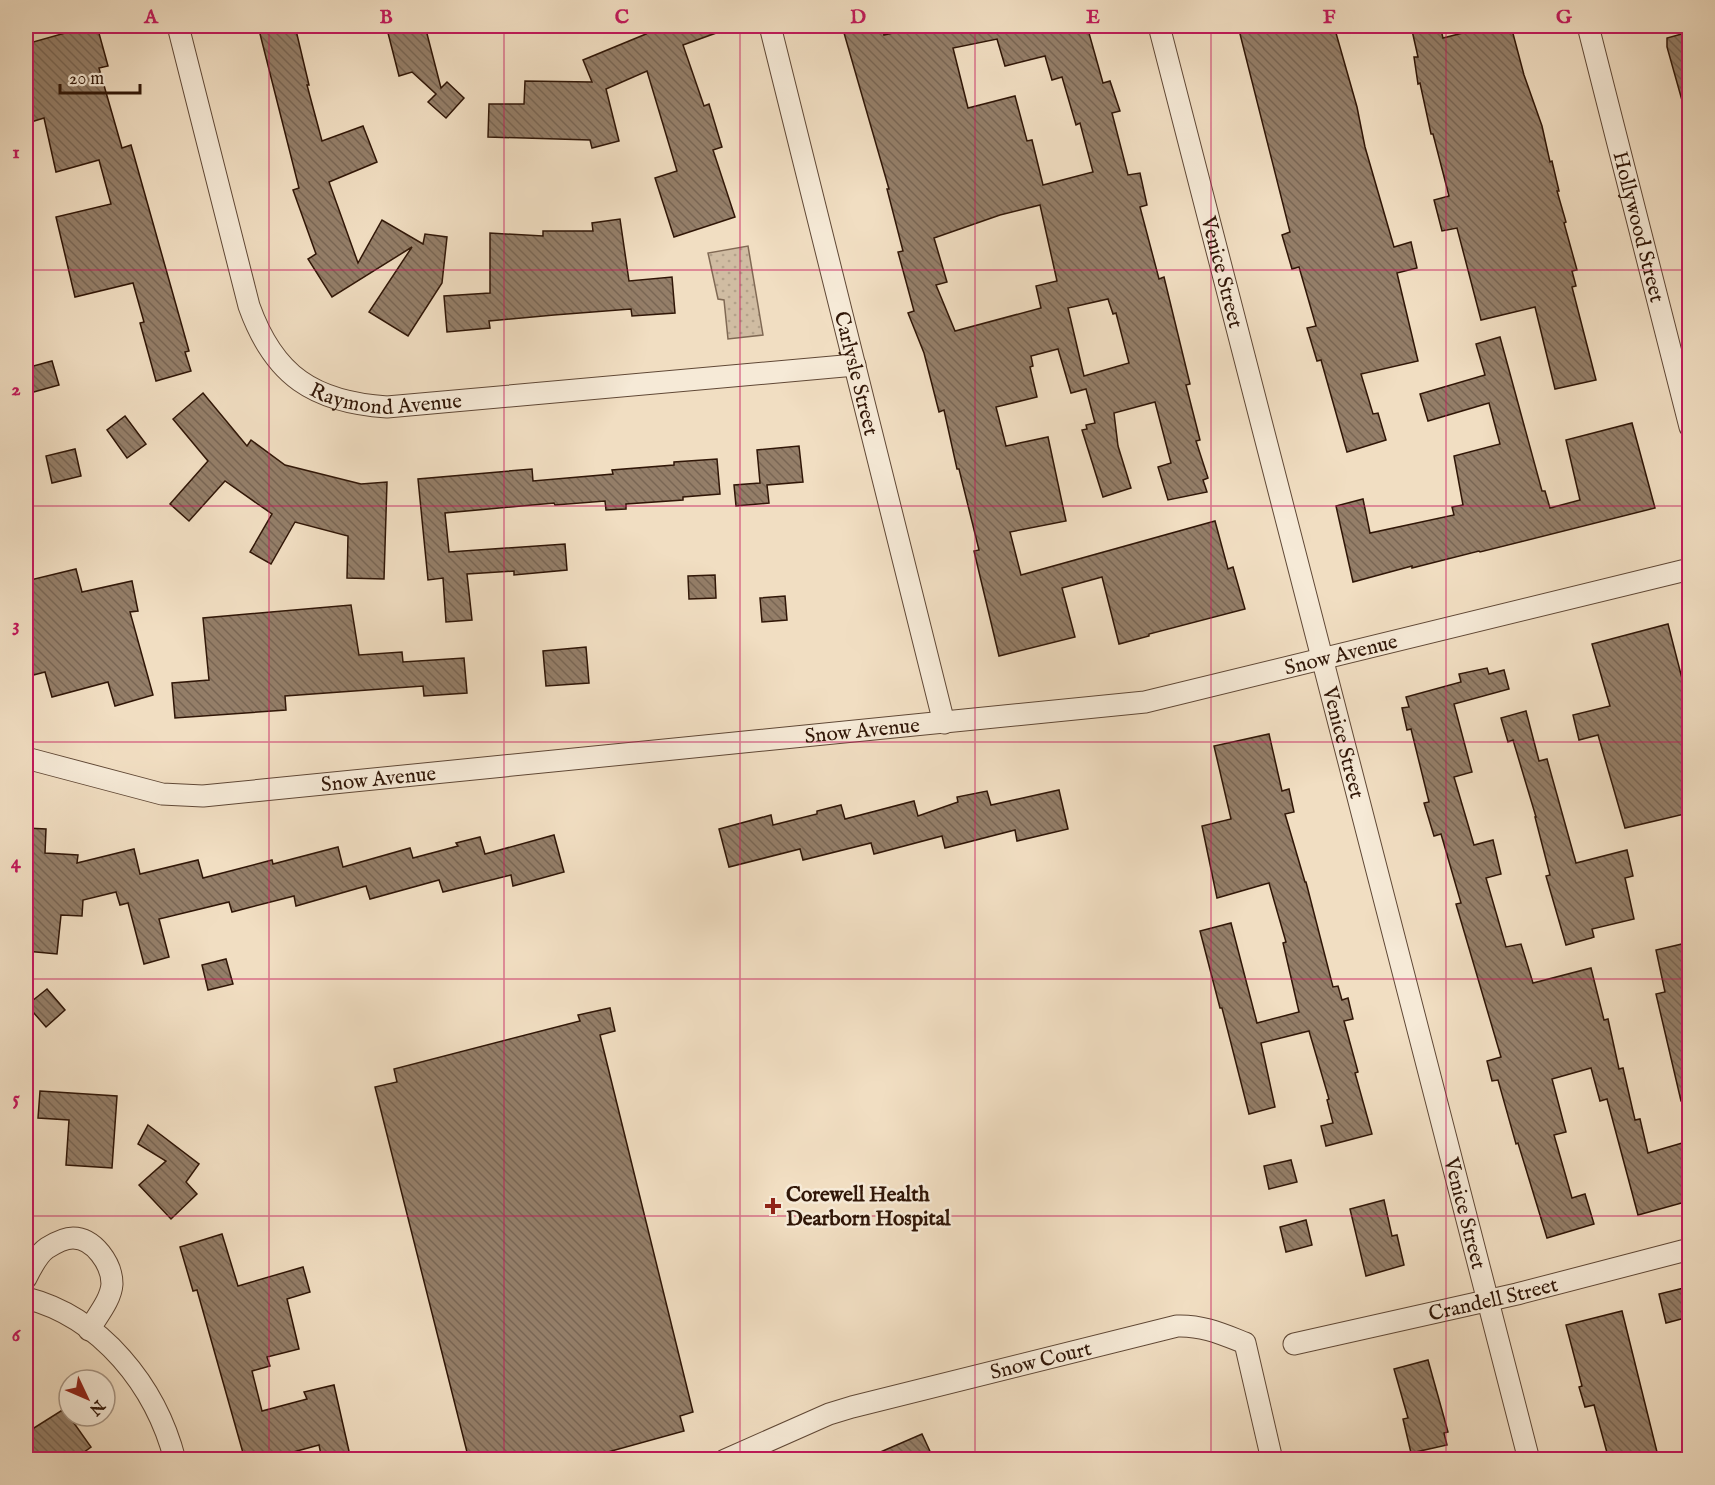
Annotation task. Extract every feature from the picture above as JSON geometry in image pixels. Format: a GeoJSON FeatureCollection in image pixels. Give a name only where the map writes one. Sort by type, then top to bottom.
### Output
{"type":"FeatureCollection","features":[{"type":"Feature","properties":{"kind":"street","name":"Raymond Avenue"},"geometry":{"type":"LineString","coordinates":[[178,26],[255,325],[277,360],[307,387],[350,403],[387,407],[855,365]]}},
{"type":"Feature","properties":{"kind":"street","name":"Carlysle Street"},"geometry":{"type":"LineString","coordinates":[[770,26],[944,723]]}},
{"type":"Feature","properties":{"kind":"street","name":"Venice Street"},"geometry":{"type":"LineString","coordinates":[[1159,26],[1529,1460]]}},
{"type":"Feature","properties":{"kind":"street","name":"Hollywood Street"},"geometry":{"type":"LineString","coordinates":[[1588,26],[1689,427]]}},
{"type":"Feature","properties":{"kind":"street","name":"Snow Avenue"},"geometry":{"type":"LineString","coordinates":[[26,758],[162,794],[203,796],[1145,702],[1689,569]]}},
{"type":"Feature","properties":{"kind":"street"},"geometry":{"type":"LineString","coordinates":[[26,1278],[45,1249],[61,1240],[75,1238],[90,1244],[101,1253],[112,1284],[108,1298],[89,1330]]}},
{"type":"Feature","properties":{"kind":"street","name":"Crandell Street"},"geometry":{"type":"LineString","coordinates":[[1294,1344],[1488,1300],[1689,1249]]}},
{"type":"Feature","properties":{"kind":"street"},"geometry":{"type":"LineString","coordinates":[[26,1298],[55,1309],[89,1330],[120,1355],[145,1387],[160,1415],[175,1460]]}},
{"type":"Feature","properties":{"kind":"street","name":"Snow Court"},"geometry":{"type":"LineString","coordinates":[[725,1460],[829,1414],[852,1407],[1177,1326],[1192,1325],[1245,1343],[1272,1460]]}},
{"type":"Feature","properties":{"kind":"shaded area"},"geometry":{"type":"Polygon","coordinates":[[[748,246],[763,335],[728,339],[724,300],[718,299],[708,253],[748,246]]]}},
{"type":"Feature","properties":{"kind":"building"},"geometry":{"type":"Polygon","coordinates":[[[97,26],[108,66],[99,68],[122,148],[131,145],[189,351],[185,352],[191,371],[156,381],[140,323],[144,322],[133,283],[75,297],[56,217],[111,204],[99,160],[56,172],[44,118],[31,122],[26,102],[26,44],[97,26]]]}},
{"type":"Feature","properties":{"kind":"building"},"geometry":{"type":"Polygon","coordinates":[[[258,26],[295,26],[309,85],[307,85],[322,141],[363,126],[377,162],[329,182],[358,263],[382,220],[423,244],[425,234],[447,237],[442,283],[408,336],[369,312],[412,247],[332,297],[308,259],[316,254],[293,190],[299,188],[258,26]]]}},
{"type":"Feature","properties":{"kind":"building"},"geometry":{"type":"Polygon","coordinates":[[[414,26],[425,26],[441,88],[447,82],[464,98],[446,118],[428,102],[436,94],[412,72],[399,76],[388,33],[414,26]]]}},
{"type":"Feature","properties":{"kind":"building"},"geometry":{"type":"Polygon","coordinates":[[[643,26],[729,26],[730,28],[683,45],[704,106],[709,104],[722,147],[713,150],[735,217],[674,237],[655,178],[677,171],[647,71],[606,89],[619,141],[592,148],[590,140],[488,137],[489,104],[524,104],[525,81],[592,82],[583,60],[646,34],[643,26]]]}},
{"type":"Feature","properties":{"kind":"building"},"geometry":{"type":"Polygon","coordinates":[[[842,26],[882,26],[884,35],[923,26],[1087,26],[1103,83],[1110,81],[1120,111],[1112,113],[1128,175],[1140,173],[1147,205],[1140,207],[1159,279],[1164,277],[1190,384],[1186,385],[1200,440],[1196,441],[1208,478],[1203,480],[1207,492],[1168,500],[1158,467],[1171,463],[1155,402],[1114,413],[1118,446],[1131,488],[1103,497],[1082,430],[1087,429],[1086,425],[1095,423],[1086,389],[1071,393],[1058,349],[1031,356],[1033,366],[1030,367],[1037,397],[996,407],[1006,446],[1048,437],[1066,521],[1010,532],[1021,575],[1215,521],[1228,569],[1233,567],[1245,609],[1119,644],[1102,577],[1062,588],[1075,637],[999,656],[974,551],[979,550],[944,410],[939,412],[924,353],[908,313],[914,311],[898,252],[903,251],[887,189],[889,189],[842,26]],[[997,39],[953,48],[968,108],[1015,96],[1027,141],[1032,140],[1043,185],[1093,172],[1080,123],[1076,125],[1062,77],[1052,80],[1045,56],[1005,66],[997,39]],[[1040,205],[1000,215],[934,238],[947,282],[936,285],[955,331],[1041,308],[1036,286],[1057,281],[1040,205]],[[1108,299],[1068,308],[1084,376],[1129,363],[1116,313],[1113,314],[1108,299]]]}},
{"type":"Feature","properties":{"kind":"building"},"geometry":{"type":"Polygon","coordinates":[[[1238,26],[1334,26],[1394,247],[1411,242],[1417,268],[1397,273],[1418,361],[1361,374],[1373,414],[1378,413],[1386,440],[1347,452],[1321,360],[1317,361],[1307,328],[1316,326],[1299,267],[1292,269],[1282,235],[1290,232],[1238,26]]]}},
{"type":"Feature","properties":{"kind":"building"},"geometry":{"type":"Polygon","coordinates":[[[1411,26],[1440,26],[1443,38],[1490,26],[1511,26],[1524,75],[1542,126],[1550,162],[1552,161],[1559,191],[1557,191],[1566,222],[1564,223],[1577,270],[1572,271],[1576,286],[1572,287],[1596,380],[1555,389],[1535,307],[1481,320],[1457,228],[1442,231],[1434,200],[1449,196],[1433,134],[1431,134],[1420,83],[1418,84],[1414,57],[1418,57],[1411,26]]]}},
{"type":"Feature","properties":{"kind":"building"},"geometry":{"type":"Polygon","coordinates":[[[1689,32],[1689,103],[1683,104],[1667,47],[1667,38],[1689,32]]]}},
{"type":"Feature","properties":{"kind":"building"},"geometry":{"type":"Polygon","coordinates":[[[620,219],[629,281],[672,277],[675,313],[632,316],[631,309],[554,315],[489,321],[490,328],[447,332],[444,296],[490,293],[490,233],[543,236],[543,231],[593,231],[592,223],[620,219]]]}},
{"type":"Feature","properties":{"kind":"building"},"geometry":{"type":"Polygon","coordinates":[[[1500,337],[1542,491],[1545,491],[1550,508],[1580,500],[1566,440],[1632,423],[1655,508],[1353,582],[1336,506],[1363,499],[1370,533],[1454,515],[1452,507],[1463,505],[1454,456],[1500,444],[1489,403],[1428,421],[1420,394],[1485,375],[1476,344],[1500,337]]]}},
{"type":"Feature","properties":{"kind":"building"},"geometry":{"type":"Polygon","coordinates":[[[52,361],[59,385],[30,393],[26,368],[52,361]]]}},
{"type":"Feature","properties":{"kind":"building"},"geometry":{"type":"Polygon","coordinates":[[[203,393],[247,446],[251,440],[285,465],[361,484],[387,482],[384,579],[347,578],[348,536],[295,522],[271,564],[250,552],[272,514],[225,481],[189,521],[170,504],[208,461],[173,419],[203,393]]]}},
{"type":"Feature","properties":{"kind":"building"},"geometry":{"type":"Polygon","coordinates":[[[125,416],[146,444],[127,458],[107,430],[125,416]]]}},
{"type":"Feature","properties":{"kind":"building"},"geometry":{"type":"Polygon","coordinates":[[[799,446],[803,482],[767,485],[769,503],[736,506],[734,485],[760,483],[757,450],[799,446]]]}},
{"type":"Feature","properties":{"kind":"building"},"geometry":{"type":"Polygon","coordinates":[[[75,449],[81,476],[52,483],[46,456],[75,449]]]}},
{"type":"Feature","properties":{"kind":"building"},"geometry":{"type":"Polygon","coordinates":[[[717,459],[720,494],[683,497],[683,500],[626,504],[626,509],[606,510],[605,501],[555,505],[554,503],[445,513],[449,552],[565,544],[567,570],[514,575],[514,571],[467,574],[472,620],[446,622],[443,578],[428,580],[418,479],[532,469],[533,481],[613,474],[612,470],[717,459]]]}},
{"type":"Feature","properties":{"kind":"building"},"geometry":{"type":"Polygon","coordinates":[[[76,569],[82,592],[132,581],[138,611],[130,612],[153,695],[115,706],[108,682],[52,697],[45,672],[26,677],[26,581],[76,569]]]}},
{"type":"Feature","properties":{"kind":"building"},"geometry":{"type":"Polygon","coordinates":[[[715,575],[716,598],[689,599],[688,576],[715,575]]]}},
{"type":"Feature","properties":{"kind":"building"},"geometry":{"type":"Polygon","coordinates":[[[785,596],[787,620],[762,622],[760,598],[785,596]]]}},
{"type":"Feature","properties":{"kind":"building"},"geometry":{"type":"Polygon","coordinates":[[[351,605],[359,655],[402,652],[403,662],[464,658],[467,693],[424,696],[423,686],[285,696],[286,710],[175,718],[172,683],[209,680],[203,618],[351,605]]]}},
{"type":"Feature","properties":{"kind":"building"},"geometry":{"type":"Polygon","coordinates":[[[1668,624],[1686,694],[1683,694],[1689,727],[1689,813],[1625,828],[1598,735],[1579,740],[1573,715],[1610,706],[1592,644],[1668,624]]]}},
{"type":"Feature","properties":{"kind":"building"},"geometry":{"type":"Polygon","coordinates":[[[586,647],[589,683],[546,686],[543,651],[586,647]]]}},
{"type":"Feature","properties":{"kind":"building"},"geometry":{"type":"Polygon","coordinates":[[[1487,668],[1489,674],[1504,670],[1509,689],[1454,704],[1472,772],[1454,777],[1474,845],[1493,840],[1501,874],[1486,878],[1506,947],[1521,944],[1533,983],[1591,968],[1604,1020],[1608,1019],[1619,1069],[1623,1068],[1635,1120],[1640,1119],[1648,1153],[1689,1141],[1689,1201],[1638,1215],[1607,1099],[1600,1101],[1591,1068],[1552,1079],[1566,1132],[1554,1135],[1572,1198],[1585,1194],[1594,1224],[1547,1238],[1498,1080],[1492,1081],[1487,1061],[1501,1057],[1456,904],[1461,903],[1441,834],[1434,836],[1424,803],[1429,802],[1411,729],[1407,730],[1402,708],[1409,707],[1406,697],[1461,682],[1459,674],[1487,668]]]}},
{"type":"Feature","properties":{"kind":"building"},"geometry":{"type":"Polygon","coordinates":[[[1526,711],[1539,761],[1547,759],[1576,863],[1627,850],[1633,876],[1625,878],[1634,919],[1592,929],[1594,937],[1566,945],[1546,876],[1550,875],[1536,817],[1513,740],[1508,742],[1501,718],[1526,711]]]}},
{"type":"Feature","properties":{"kind":"building"},"geometry":{"type":"Polygon","coordinates":[[[1269,734],[1282,791],[1289,789],[1294,812],[1285,814],[1306,882],[1333,987],[1338,986],[1342,1000],[1348,998],[1353,1019],[1344,1021],[1358,1072],[1355,1073],[1372,1134],[1326,1146],[1321,1126],[1333,1123],[1327,1100],[1329,1099],[1309,1031],[1261,1043],[1275,1107],[1249,1114],[1200,931],[1231,923],[1257,1023],[1299,1012],[1283,943],[1286,942],[1269,883],[1217,898],[1202,826],[1231,819],[1214,746],[1269,734]]]}},
{"type":"Feature","properties":{"kind":"building"},"geometry":{"type":"Polygon","coordinates":[[[1059,790],[1068,829],[1017,841],[1015,830],[945,848],[942,836],[874,854],[871,843],[803,860],[800,849],[729,867],[719,829],[771,815],[773,825],[817,814],[817,811],[841,805],[845,819],[914,801],[918,816],[958,802],[957,797],[987,791],[991,805],[1059,790]]]}},
{"type":"Feature","properties":{"kind":"building"},"geometry":{"type":"Polygon","coordinates":[[[26,828],[46,829],[45,853],[78,855],[77,863],[134,849],[140,874],[198,860],[203,878],[272,860],[273,864],[338,847],[343,867],[410,848],[413,858],[458,846],[456,843],[480,837],[485,854],[554,835],[564,872],[513,886],[511,875],[443,892],[439,880],[370,899],[366,886],[296,906],[294,896],[232,912],[229,902],[159,919],[169,957],[144,964],[128,903],[120,905],[116,892],[83,900],[82,916],[61,915],[57,954],[26,951],[26,828]]]}},
{"type":"Feature","properties":{"kind":"building"},"geometry":{"type":"Polygon","coordinates":[[[1682,944],[1689,976],[1689,1100],[1681,1101],[1656,994],[1665,992],[1656,950],[1682,944]]]}},
{"type":"Feature","properties":{"kind":"building"},"geometry":{"type":"Polygon","coordinates":[[[226,959],[233,984],[208,990],[202,965],[226,959]]]}},
{"type":"Feature","properties":{"kind":"building"},"geometry":{"type":"Polygon","coordinates":[[[47,989],[65,1010],[46,1027],[27,1005],[47,989]]]}},
{"type":"Feature","properties":{"kind":"building"},"geometry":{"type":"Polygon","coordinates":[[[610,1008],[615,1031],[600,1035],[693,1412],[680,1416],[684,1431],[579,1460],[469,1460],[375,1087],[397,1082],[394,1069],[580,1021],[578,1015],[610,1008]]]}},
{"type":"Feature","properties":{"kind":"building"},"geometry":{"type":"Polygon","coordinates":[[[40,1091],[117,1096],[112,1168],[66,1165],[69,1120],[38,1118],[40,1091]]]}},
{"type":"Feature","properties":{"kind":"building"},"geometry":{"type":"Polygon","coordinates":[[[148,1125],[199,1164],[186,1182],[197,1194],[171,1219],[139,1185],[166,1161],[138,1144],[148,1125]]]}},
{"type":"Feature","properties":{"kind":"building"},"geometry":{"type":"Polygon","coordinates":[[[1291,1160],[1297,1182],[1269,1189],[1264,1166],[1291,1160]]]}},
{"type":"Feature","properties":{"kind":"building"},"geometry":{"type":"Polygon","coordinates":[[[1384,1200],[1392,1236],[1397,1235],[1404,1265],[1366,1276],[1350,1209],[1384,1200]]]}},
{"type":"Feature","properties":{"kind":"building"},"geometry":{"type":"Polygon","coordinates":[[[1306,1220],[1312,1245],[1286,1252],[1280,1227],[1306,1220]]]}},
{"type":"Feature","properties":{"kind":"building"},"geometry":{"type":"Polygon","coordinates":[[[222,1234],[238,1286],[303,1267],[310,1292],[287,1299],[299,1349],[267,1357],[270,1366],[252,1371],[262,1411],[307,1399],[304,1392],[334,1385],[351,1460],[322,1460],[319,1445],[264,1460],[245,1460],[197,1290],[193,1291],[180,1247],[222,1234]]]}},
{"type":"Feature","properties":{"kind":"building"},"geometry":{"type":"Polygon","coordinates":[[[1684,1288],[1689,1317],[1666,1323],[1659,1294],[1684,1288]]]}},
{"type":"Feature","properties":{"kind":"building"},"geometry":{"type":"Polygon","coordinates":[[[1622,1311],[1659,1460],[1609,1460],[1594,1405],[1585,1407],[1579,1387],[1582,1386],[1566,1325],[1622,1311]]]}},
{"type":"Feature","properties":{"kind":"building"},"geometry":{"type":"Polygon","coordinates":[[[1428,1360],[1448,1432],[1444,1433],[1447,1445],[1411,1453],[1403,1419],[1408,1418],[1394,1369],[1428,1360]]]}},
{"type":"Feature","properties":{"kind":"building"},"geometry":{"type":"Polygon","coordinates":[[[57,1413],[57,1428],[78,1428],[91,1447],[73,1460],[36,1460],[26,1443],[26,1433],[57,1413]]]}},
{"type":"Feature","properties":{"kind":"building"},"geometry":{"type":"Polygon","coordinates":[[[922,1434],[934,1460],[862,1460],[922,1434]]]}},
{"type":"Feature","properties":{"kind":"place","name":"Corewell Health Dearborn Hospital"},"geometry":{"type":"Point","coordinates":[773,1206]}}]}
